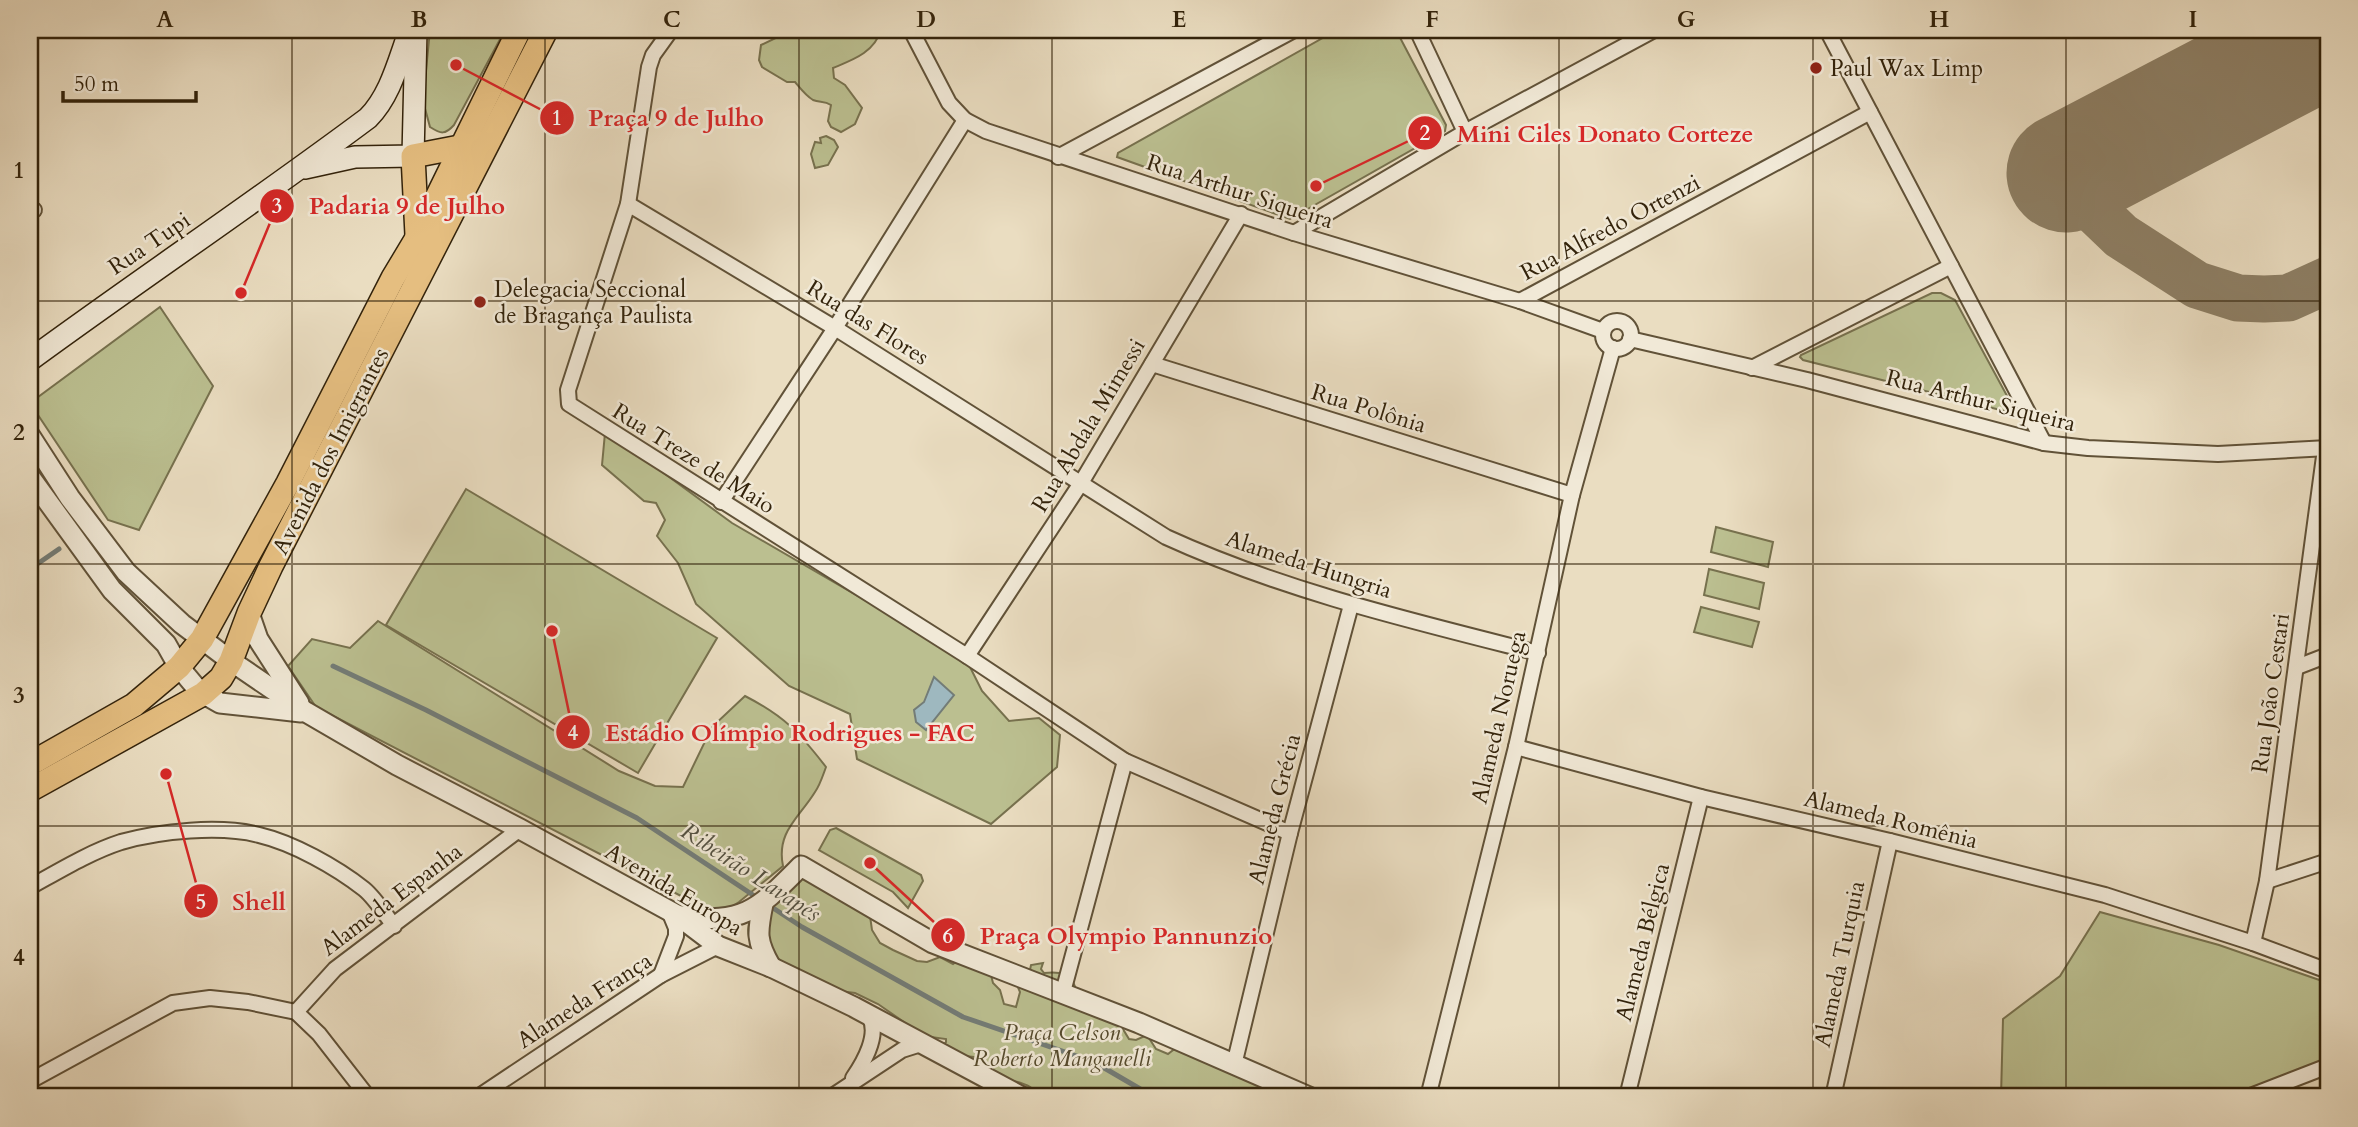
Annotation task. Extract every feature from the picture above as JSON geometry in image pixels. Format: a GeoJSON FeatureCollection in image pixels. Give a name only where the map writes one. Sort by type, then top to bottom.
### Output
{"type":"FeatureCollection","features":[{"type":"Feature","properties":{"kind":"main road","name":"Rua Tupi"},"geometry":{"type":"LineString","coordinates":[[30,360],[297,170],[377,108],[410,30]]}},
{"type":"Feature","properties":{"kind":"main road"},"geometry":{"type":"LineString","coordinates":[[416,30],[413,156],[417,238]]}},
{"type":"Feature","properties":{"kind":"main road","name":"Avenida dos Imigrantes"},"geometry":{"type":"LineString","coordinates":[[30,764],[134,705],[179,667],[202,639],[288,482],[393,278],[417,238],[519,30]]}},
{"type":"Feature","properties":{"kind":"main road","name":"Avenida dos Imigrantes"},"geometry":{"type":"LineString","coordinates":[[30,790],[204,694],[221,678],[231,661],[248,613],[546,30]]}},
{"type":"Feature","properties":{"kind":"main road"},"geometry":{"type":"LineString","coordinates":[[413,156],[488,141]]}},
{"type":"Feature","properties":{"kind":"main road","name":"Rua Tupi"},"geometry":{"type":"LineString","coordinates":[[297,170],[355,157],[413,156]]}},
{"type":"Feature","properties":{"kind":"street","name":"Rua Treze de Maio"},"geometry":{"type":"LineString","coordinates":[[671,30],[653,55],[649,67],[628,204],[568,390],[569,404],[967,656],[1125,761],[1290,833]]}},
{"type":"Feature","properties":{"kind":"street","name":"Rua Arthur Siqueira"},"geometry":{"type":"LineString","coordinates":[[911,30],[949,103],[965,120],[986,131],[1058,157],[1520,302],[1603,331]]}},
{"type":"Feature","properties":{"kind":"street"},"geometry":{"type":"LineString","coordinates":[[1058,157],[1294,30]]}},
{"type":"Feature","properties":{"kind":"street"},"geometry":{"type":"LineString","coordinates":[[1417,30],[1465,132]]}},
{"type":"Feature","properties":{"kind":"street"},"geometry":{"type":"LineString","coordinates":[[1294,233],[1465,132],[1654,30]]}},
{"type":"Feature","properties":{"kind":"street"},"geometry":{"type":"LineString","coordinates":[[1827,30],[2044,443]]}},
{"type":"Feature","properties":{"kind":"street","name":"Rua Alfredo Ortenzi"},"geometry":{"type":"LineString","coordinates":[[1520,302],[1870,112]]}},
{"type":"Feature","properties":{"kind":"street"},"geometry":{"type":"LineString","coordinates":[[721,502],[835,328],[965,120]]}},
{"type":"Feature","properties":{"kind":"street","name":"Rua das Flores"},"geometry":{"type":"LineString","coordinates":[[628,204],[835,328],[1081,483]]}},
{"type":"Feature","properties":{"kind":"street","name":"Rua Abdala Mimessi"},"geometry":{"type":"LineString","coordinates":[[967,656],[1081,483],[1241,214]]}},
{"type":"Feature","properties":{"kind":"street"},"geometry":{"type":"LineString","coordinates":[[1752,368],[1951,266]]}},
{"type":"Feature","properties":{"kind":"street"},"geometry":{"type":"LineString","coordinates":[[1618,321],[1627,325],[1630,339],[1625,346],[1613,348],[1606,343],[1603,331],[1609,323],[1618,321]]}},
{"type":"Feature","properties":{"kind":"street","name":"Rua Arthur Siqueira"},"geometry":{"type":"LineString","coordinates":[[1630,339],[1807,380],[2044,443],[2088,449],[2218,454],[2327,449]]}},
{"type":"Feature","properties":{"kind":"street","name":"Alameda Noruega"},"geometry":{"type":"LineString","coordinates":[[1428,1097],[1516,747],[1572,495],[1613,348]]}},
{"type":"Feature","properties":{"kind":"street","name":"Rua Polônia"},"geometry":{"type":"LineString","coordinates":[[1152,364],[1572,495]]}},
{"type":"Feature","properties":{"kind":"street","name":"Avenida Europa"},"geometry":{"type":"LineString","coordinates":[[30,436],[70,498],[126,572],[182,624],[306,712],[397,765],[673,913],[718,946],[771,967],[1022,1097]]}},
{"type":"Feature","properties":{"kind":"street","name":"Rua João Cestari"},"geometry":{"type":"LineString","coordinates":[[2253,943],[2267,881],[2327,449]]}},
{"type":"Feature","properties":{"kind":"street"},"geometry":{"type":"LineString","coordinates":[[30,477],[112,590],[166,644],[179,667],[204,694]]}},
{"type":"Feature","properties":{"kind":"street","name":"Alameda Hungria"},"geometry":{"type":"LineString","coordinates":[[1081,483],[1166,537],[1192,549],[1351,605],[1538,653]]}},
{"type":"Feature","properties":{"kind":"street","name":"Alameda Grécia"},"geometry":{"type":"LineString","coordinates":[[1234,1066],[1290,833],[1351,605]]}},
{"type":"Feature","properties":{"kind":"street","name":"Avenida Europa"},"geometry":{"type":"LineString","coordinates":[[248,613],[258,639],[306,712]]}},
{"type":"Feature","properties":{"kind":"street"},"geometry":{"type":"LineString","coordinates":[[2297,667],[2328,655]]}},
{"type":"Feature","properties":{"kind":"street","name":"Avenida Europa"},"geometry":{"type":"LineString","coordinates":[[204,694],[220,703],[306,712]]}},
{"type":"Feature","properties":{"kind":"street","name":"Alameda Romênia"},"geometry":{"type":"LineString","coordinates":[[1516,747],[1701,797],[2105,895],[2253,943],[2328,971]]}},
{"type":"Feature","properties":{"kind":"street"},"geometry":{"type":"LineString","coordinates":[[1063,992],[1125,761]]}},
{"type":"Feature","properties":{"kind":"street","name":"Alameda Bélgica"},"geometry":{"type":"LineString","coordinates":[[1627,1097],[1701,797]]}},
{"type":"Feature","properties":{"kind":"street","name":"Alameda Espanha"},"geometry":{"type":"LineString","coordinates":[[296,1012],[335,969],[520,829]]}},
{"type":"Feature","properties":{"kind":"street"},"geometry":{"type":"LineString","coordinates":[[30,887],[65,867],[120,842],[166,833],[211,831],[260,835],[311,855],[365,890],[394,926]]}},
{"type":"Feature","properties":{"kind":"street","name":"Alameda Turquia"},"geometry":{"type":"LineString","coordinates":[[1833,1097],[1889,841]]}},
{"type":"Feature","properties":{"kind":"street"},"geometry":{"type":"LineString","coordinates":[[2267,881],[2328,861]]}},
{"type":"Feature","properties":{"kind":"street"},"geometry":{"type":"LineString","coordinates":[[661,975],[676,936],[673,913],[719,919],[740,914],[763,904],[801,866],[933,943],[1063,992],[1309,1097]]}},
{"type":"Feature","properties":{"kind":"street"},"geometry":{"type":"LineString","coordinates":[[763,904],[758,939],[771,967]]}},
{"type":"Feature","properties":{"kind":"street","name":"Alameda França"},"geometry":{"type":"LineString","coordinates":[[478,1097],[661,975],[718,946]]}},
{"type":"Feature","properties":{"kind":"street"},"geometry":{"type":"LineString","coordinates":[[30,1081],[173,1003],[210,998],[248,1002],[296,1012],[319,1034],[368,1097]]}},
{"type":"Feature","properties":{"kind":"street"},"geometry":{"type":"LineString","coordinates":[[848,1085],[860,1068],[869,1047],[873,1028],[869,1016]]}},
{"type":"Feature","properties":{"kind":"street"},"geometry":{"type":"LineString","coordinates":[[831,1097],[902,1050],[921,1044]]}},
{"type":"Feature","properties":{"kind":"street"},"geometry":{"type":"LineString","coordinates":[[2248,1097],[2328,1066]]}},
{"type":"Feature","properties":{"kind":"green space"},"geometry":{"type":"Polygon","coordinates":[[[430,30],[505,30],[454,125],[443,132],[430,127],[423,101],[430,30]]]}},
{"type":"Feature","properties":{"kind":"green space"},"geometry":{"type":"Polygon","coordinates":[[[783,30],[881,30],[868,50],[833,68],[834,78],[845,85],[862,108],[855,124],[841,132],[831,127],[828,121],[831,105],[813,100],[795,82],[787,82],[762,67],[759,60],[761,45],[780,36],[783,30]]]}},
{"type":"Feature","properties":{"kind":"green space"},"geometry":{"type":"Polygon","coordinates":[[[1337,30],[1396,30],[1446,125],[1445,131],[1290,219],[1117,157],[1118,153],[1337,30]]]}},
{"type":"Feature","properties":{"kind":"green space"},"geometry":{"type":"Polygon","coordinates":[[[826,136],[834,140],[838,147],[828,165],[815,168],[811,154],[815,142],[821,143],[820,138],[826,136]]]}},
{"type":"Feature","properties":{"kind":"green space"},"geometry":{"type":"Polygon","coordinates":[[[1932,293],[1941,293],[1955,300],[2012,405],[2012,413],[1803,360],[1800,357],[1801,355],[1932,293]]]}},
{"type":"Feature","properties":{"kind":"green space"},"geometry":{"type":"Polygon","coordinates":[[[160,307],[213,386],[139,530],[108,520],[30,403],[160,307]]]}},
{"type":"Feature","properties":{"kind":"green space"},"geometry":{"type":"Polygon","coordinates":[[[605,433],[732,523],[949,649],[968,663],[982,691],[1009,721],[1039,718],[1060,735],[1057,767],[991,824],[857,759],[850,714],[789,686],[696,604],[678,563],[657,536],[665,520],[656,503],[644,501],[602,465],[605,433]]]}},
{"type":"Feature","properties":{"kind":"green space"},"geometry":{"type":"Polygon","coordinates":[[[466,489],[717,638],[638,773],[386,625],[466,489]]]}},
{"type":"Feature","properties":{"kind":"green space"},"geometry":{"type":"Polygon","coordinates":[[[1716,527],[1773,542],[1768,567],[1711,552],[1716,527]]]}},
{"type":"Feature","properties":{"kind":"green space"},"geometry":{"type":"Polygon","coordinates":[[[1709,569],[1764,583],[1759,609],[1704,595],[1709,569]]]}},
{"type":"Feature","properties":{"kind":"green space"},"geometry":{"type":"Polygon","coordinates":[[[1701,607],[1759,622],[1752,647],[1694,632],[1701,607]]]}},
{"type":"Feature","properties":{"kind":"green space"},"geometry":{"type":"Polygon","coordinates":[[[378,621],[619,771],[655,786],[683,787],[712,727],[745,696],[759,703],[790,726],[826,767],[817,789],[786,834],[782,854],[783,866],[723,912],[708,910],[316,707],[288,666],[312,639],[350,648],[378,621]]]}},
{"type":"Feature","properties":{"kind":"green space"},"geometry":{"type":"Polygon","coordinates":[[[836,828],[921,875],[923,881],[908,908],[893,892],[819,850],[830,830],[836,828]]]}},
{"type":"Feature","properties":{"kind":"green space","name":"Praça Celson Roberto Manganelli"},"geometry":{"type":"Polygon","coordinates":[[[812,872],[870,916],[872,930],[880,943],[917,961],[927,962],[940,957],[953,964],[961,958],[991,975],[1004,1004],[1016,1007],[1020,992],[1017,985],[1031,965],[1043,963],[1041,969],[1044,973],[1055,972],[1069,977],[1076,992],[1118,1021],[1129,1039],[1136,1040],[1147,1035],[1156,1049],[1168,1054],[1177,1047],[1187,1048],[1190,1056],[1279,1091],[1280,1097],[1042,1097],[1026,1085],[998,1075],[986,1067],[986,1062],[942,1046],[946,1039],[924,1036],[878,1004],[855,993],[832,990],[753,948],[748,931],[754,915],[778,893],[812,872]]]}},
{"type":"Feature","properties":{"kind":"green space"},"geometry":{"type":"Polygon","coordinates":[[[2100,912],[2219,945],[2328,983],[2328,1059],[2229,1097],[2001,1097],[2003,1019],[2060,976],[2100,912]]]}},
{"type":"Feature","properties":{"kind":"water"},"geometry":{"type":"Polygon","coordinates":[[[934,677],[954,695],[926,730],[916,722],[914,710],[924,702],[934,677]]]}},
{"type":"Feature","properties":{"kind":"waterway","name":"Ribeirão Lavapés"},"geometry":{"type":"LineString","coordinates":[[30,569],[59,549]]}},
{"type":"Feature","properties":{"kind":"waterway","name":"Ribeirão Lavapés"},"geometry":{"type":"LineString","coordinates":[[333,666],[426,710],[637,818],[759,899]]}},
{"type":"Feature","properties":{"kind":"waterway","name":"Ribeirão Lavapés"},"geometry":{"type":"LineString","coordinates":[[767,904],[802,927],[963,1017],[1094,1062],[1154,1097]]}},
{"type":"Feature","properties":{"kind":"taxiway"},"geometry":{"type":"LineString","coordinates":[[2066,173],[2097,213],[2121,236],[2197,285],[2238,298],[2264,299],[2288,298],[2328,280]]}},
{"type":"Feature","properties":{"kind":"runway"},"geometry":{"type":"LineString","coordinates":[[2066,173],[2328,36]]}},
{"type":"Feature","properties":{"kind":"place","name":"Praça 9 de Julho"},"geometry":{"type":"Point","coordinates":[456,65]}},
{"type":"Feature","properties":{"kind":"place","name":"Paul Wax Limp"},"geometry":{"type":"Point","coordinates":[1816,68]}},
{"type":"Feature","properties":{"kind":"place","name":"Mini Ciles Donato Corteze"},"geometry":{"type":"Point","coordinates":[1316,186]}},
{"type":"Feature","properties":{"kind":"place","name":"Padaria 9 de Julho"},"geometry":{"type":"Point","coordinates":[241,293]}},
{"type":"Feature","properties":{"kind":"place","name":"Delegacia Seccional de Bragança Paulista"},"geometry":{"type":"Point","coordinates":[480,302]}},
{"type":"Feature","properties":{"kind":"place","name":"Estádio Olímpio Rodrigues - FAC"},"geometry":{"type":"Point","coordinates":[552,631]}},
{"type":"Feature","properties":{"kind":"place","name":"Shell"},"geometry":{"type":"Point","coordinates":[166,774]}},
{"type":"Feature","properties":{"kind":"place","name":"Praça Olympio Pannunzio"},"geometry":{"type":"Point","coordinates":[870,863]}}]}
